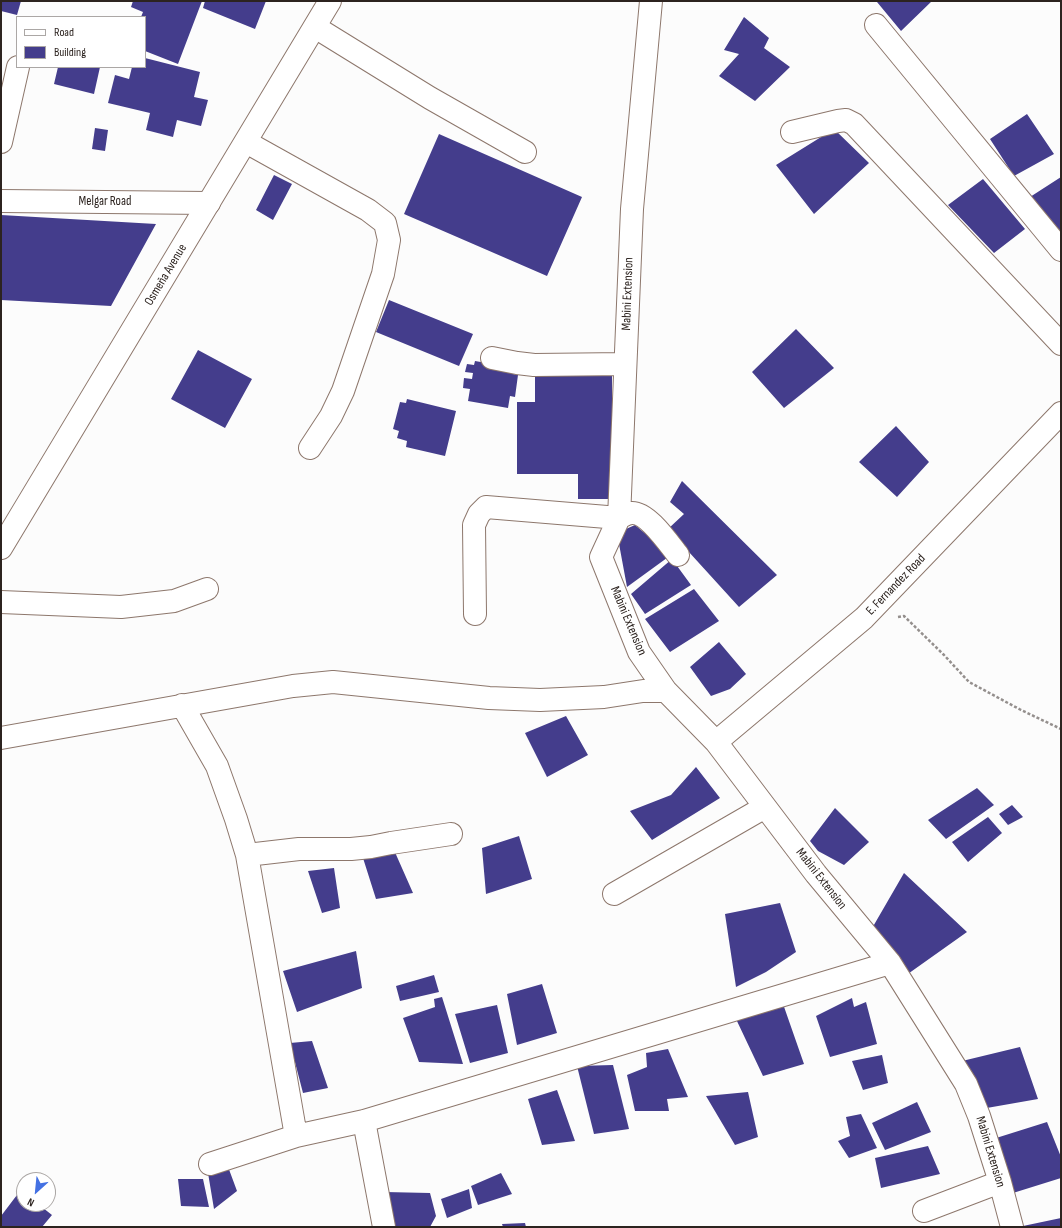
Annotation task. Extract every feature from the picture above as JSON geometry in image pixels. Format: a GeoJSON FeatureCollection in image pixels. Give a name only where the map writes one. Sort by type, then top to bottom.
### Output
{"type":"FeatureCollection","features":[{"type":"Feature","properties":{"kind":"street","name":"Osmeña Avenue"},"geometry":{"type":"LineString","coordinates":[[1,548],[330,1]]}},
{"type":"Feature","properties":{"kind":"street","name":"Mabini Extension"},"geometry":{"type":"LineString","coordinates":[[651,1],[632,209],[619,518],[601,557],[639,652],[666,691],[716,742],[816,874],[890,963],[966,1084],[979,1116],[1000,1182],[1012,1227]]}},
{"type":"Feature","properties":{"kind":"street"},"geometry":{"type":"LineString","coordinates":[[876,25],[1061,250]]}},
{"type":"Feature","properties":{"kind":"street"},"geometry":{"type":"LineString","coordinates":[[315,27],[430,98],[525,152]]}},
{"type":"Feature","properties":{"kind":"street"},"geometry":{"type":"LineString","coordinates":[[1,142],[18,68]]}},
{"type":"Feature","properties":{"kind":"street"},"geometry":{"type":"LineString","coordinates":[[792,132],[838,121],[846,120],[854,124],[1061,344]]}},
{"type":"Feature","properties":{"kind":"street"},"geometry":{"type":"LineString","coordinates":[[246,142],[368,210],[385,223],[389,240],[383,274],[343,391],[332,416],[310,448]]}},
{"type":"Feature","properties":{"kind":"street","name":"Melgar Road"},"geometry":{"type":"LineString","coordinates":[[1,201],[209,203]]}},
{"type":"Feature","properties":{"kind":"street"},"geometry":{"type":"LineString","coordinates":[[492,358],[534,365],[625,364]]}},
{"type":"Feature","properties":{"kind":"street","name":"E. Fernandez Road"},"geometry":{"type":"LineString","coordinates":[[716,742],[864,618],[1061,413]]}},
{"type":"Feature","properties":{"kind":"street"},"geometry":{"type":"LineString","coordinates":[[474,614],[474,525],[479,514],[486,507],[619,518],[632,513],[641,515],[648,520],[678,555]]}},
{"type":"Feature","properties":{"kind":"street"},"geometry":{"type":"LineString","coordinates":[[1,602],[120,607],[174,601],[207,589]]}},
{"type":"Feature","properties":{"kind":"street"},"geometry":{"type":"LineString","coordinates":[[1,738],[293,686],[333,682],[495,698],[540,700],[604,697],[643,691],[666,691]]}},
{"type":"Feature","properties":{"kind":"street"},"geometry":{"type":"LineString","coordinates":[[182,706],[217,766],[247,855],[296,1136]]}},
{"type":"Feature","properties":{"kind":"street"},"geometry":{"type":"LineString","coordinates":[[614,894],[765,807]]}},
{"type":"Feature","properties":{"kind":"street"},"geometry":{"type":"LineString","coordinates":[[247,855],[299,849],[351,849],[372,847],[451,834]]}},
{"type":"Feature","properties":{"kind":"street"},"geometry":{"type":"LineString","coordinates":[[210,1164],[296,1136],[364,1121],[890,963]]}},
{"type":"Feature","properties":{"kind":"street"},"geometry":{"type":"LineString","coordinates":[[364,1121],[384,1227]]}},
{"type":"Feature","properties":{"kind":"street"},"geometry":{"type":"LineString","coordinates":[[924,1211],[1000,1182]]}},
{"type":"Feature","properties":{"kind":"path"},"geometry":{"type":"LineString","coordinates":[[864,618],[904,616],[969,682],[1021,710],[1061,729]]}},
{"type":"Feature","properties":{"kind":"building"},"geometry":{"type":"Polygon","coordinates":[[[1,1],[21,1],[17,15],[1,11],[1,1]]]}},
{"type":"Feature","properties":{"kind":"building"},"geometry":{"type":"Polygon","coordinates":[[[133,1],[202,1],[178,64],[146,51],[146,16],[141,16],[143,12],[131,7],[133,1]]]}},
{"type":"Feature","properties":{"kind":"building"},"geometry":{"type":"Polygon","coordinates":[[[205,1],[266,1],[255,29],[203,8],[205,1]]]}},
{"type":"Feature","properties":{"kind":"building"},"geometry":{"type":"Polygon","coordinates":[[[932,1],[901,31],[877,2],[932,1]]]}},
{"type":"Feature","properties":{"kind":"building"},"geometry":{"type":"Polygon","coordinates":[[[744,17],[769,38],[764,48],[790,67],[755,101],[719,76],[739,54],[724,50],[744,17]]]}},
{"type":"Feature","properties":{"kind":"building"},"geometry":{"type":"Polygon","coordinates":[[[146,58],[200,72],[194,97],[208,100],[201,126],[177,120],[173,137],[146,130],[150,113],[108,103],[115,75],[129,79],[132,68],[146,68],[146,58]]]}},
{"type":"Feature","properties":{"kind":"building"},"geometry":{"type":"Polygon","coordinates":[[[58,68],[100,68],[94,94],[54,84],[58,68]]]}},
{"type":"Feature","properties":{"kind":"building"},"geometry":{"type":"Polygon","coordinates":[[[1027,114],[1054,154],[1014,176],[990,139],[1027,114]]]}},
{"type":"Feature","properties":{"kind":"building"},"geometry":{"type":"Polygon","coordinates":[[[95,128],[108,130],[105,151],[92,149],[95,128]]]}},
{"type":"Feature","properties":{"kind":"building"},"geometry":{"type":"Polygon","coordinates":[[[834,129],[869,163],[814,214],[776,165],[834,129]]]}},
{"type":"Feature","properties":{"kind":"building"},"geometry":{"type":"Polygon","coordinates":[[[439,134],[582,197],[547,276],[404,214],[439,134]]]}},
{"type":"Feature","properties":{"kind":"building"},"geometry":{"type":"Polygon","coordinates":[[[274,175],[292,184],[273,220],[256,210],[274,175]]]}},
{"type":"Feature","properties":{"kind":"building"},"geometry":{"type":"Polygon","coordinates":[[[1061,177],[1061,240],[1030,197],[1061,177]]]}},
{"type":"Feature","properties":{"kind":"building"},"geometry":{"type":"Polygon","coordinates":[[[983,179],[1025,229],[994,253],[948,205],[983,179]]]}},
{"type":"Feature","properties":{"kind":"building"},"geometry":{"type":"Polygon","coordinates":[[[1,215],[156,224],[111,306],[1,300],[1,215]]]}},
{"type":"Feature","properties":{"kind":"building"},"geometry":{"type":"Polygon","coordinates":[[[389,300],[473,334],[459,366],[376,332],[389,300]]]}},
{"type":"Feature","properties":{"kind":"building"},"geometry":{"type":"Polygon","coordinates":[[[796,329],[834,368],[784,408],[752,372],[796,329]]]}},
{"type":"Feature","properties":{"kind":"building"},"geometry":{"type":"Polygon","coordinates":[[[198,350],[252,379],[225,428],[171,399],[198,350]]]}},
{"type":"Feature","properties":{"kind":"building"},"geometry":{"type":"Polygon","coordinates":[[[475,361],[514,368],[513,374],[518,375],[515,397],[510,396],[508,408],[468,401],[470,389],[463,388],[464,378],[472,379],[473,373],[465,372],[467,364],[474,365],[475,361]]]}},
{"type":"Feature","properties":{"kind":"building"},"geometry":{"type":"Polygon","coordinates":[[[535,374],[612,374],[612,499],[578,499],[578,474],[517,474],[517,402],[535,402],[535,374]]]}},
{"type":"Feature","properties":{"kind":"building"},"geometry":{"type":"Polygon","coordinates":[[[407,399],[456,411],[445,456],[406,447],[407,441],[397,438],[399,431],[393,429],[400,402],[406,403],[407,399]]]}},
{"type":"Feature","properties":{"kind":"building"},"geometry":{"type":"Polygon","coordinates":[[[896,426],[929,462],[897,497],[859,462],[896,426]]]}},
{"type":"Feature","properties":{"kind":"building"},"geometry":{"type":"Polygon","coordinates":[[[682,481],[777,575],[739,607],[668,529],[684,514],[670,502],[682,481]]]}},
{"type":"Feature","properties":{"kind":"building"},"geometry":{"type":"Polygon","coordinates":[[[635,525],[671,555],[627,587],[617,533],[635,525]]]}},
{"type":"Feature","properties":{"kind":"building"},"geometry":{"type":"Polygon","coordinates":[[[672,559],[691,585],[645,614],[631,594],[672,559]]]}},
{"type":"Feature","properties":{"kind":"building"},"geometry":{"type":"Polygon","coordinates":[[[694,589],[719,621],[670,652],[645,619],[694,589]]]}},
{"type":"Feature","properties":{"kind":"building"},"geometry":{"type":"Polygon","coordinates":[[[719,642],[746,674],[730,689],[711,696],[690,667],[719,642]]]}},
{"type":"Feature","properties":{"kind":"building"},"geometry":{"type":"Polygon","coordinates":[[[566,716],[588,755],[547,777],[525,733],[566,716]]]}},
{"type":"Feature","properties":{"kind":"building"},"geometry":{"type":"Polygon","coordinates":[[[696,767],[720,798],[652,840],[630,811],[671,795],[696,767]]]}},
{"type":"Feature","properties":{"kind":"building"},"geometry":{"type":"Polygon","coordinates":[[[977,788],[994,805],[946,839],[928,820],[977,788]]]}},
{"type":"Feature","properties":{"kind":"building"},"geometry":{"type":"Polygon","coordinates":[[[1012,805],[1023,817],[1008,825],[999,814],[1012,805]]]}},
{"type":"Feature","properties":{"kind":"building"},"geometry":{"type":"Polygon","coordinates":[[[835,808],[869,842],[844,865],[818,851],[810,841],[835,808]]]}},
{"type":"Feature","properties":{"kind":"building"},"geometry":{"type":"Polygon","coordinates":[[[988,817],[1002,833],[968,862],[952,842],[988,817]]]}},
{"type":"Feature","properties":{"kind":"building"},"geometry":{"type":"Polygon","coordinates":[[[519,836],[532,879],[486,894],[482,848],[519,836]]]}},
{"type":"Feature","properties":{"kind":"building"},"geometry":{"type":"Polygon","coordinates":[[[394,850],[413,893],[376,899],[363,858],[394,850]]]}},
{"type":"Feature","properties":{"kind":"building"},"geometry":{"type":"Polygon","coordinates":[[[334,868],[340,908],[322,913],[308,871],[334,868]]]}},
{"type":"Feature","properties":{"kind":"building"},"geometry":{"type":"Polygon","coordinates":[[[904,873],[967,932],[905,976],[871,930],[904,873]]]}},
{"type":"Feature","properties":{"kind":"building"},"geometry":{"type":"Polygon","coordinates":[[[780,903],[796,952],[766,972],[736,987],[725,914],[780,903]]]}},
{"type":"Feature","properties":{"kind":"building"},"geometry":{"type":"Polygon","coordinates":[[[356,951],[362,988],[297,1012],[283,971],[356,951]]]}},
{"type":"Feature","properties":{"kind":"building"},"geometry":{"type":"Polygon","coordinates":[[[434,975],[439,992],[400,1001],[396,986],[434,975]]]}},
{"type":"Feature","properties":{"kind":"building"},"geometry":{"type":"Polygon","coordinates":[[[542,984],[557,1033],[517,1045],[507,994],[542,984]]]}},
{"type":"Feature","properties":{"kind":"building"},"geometry":{"type":"Polygon","coordinates":[[[442,997],[463,1064],[419,1062],[403,1018],[435,1007],[434,999],[442,997]]]}},
{"type":"Feature","properties":{"kind":"building"},"geometry":{"type":"Polygon","coordinates":[[[852,998],[854,1007],[866,1002],[877,1044],[830,1057],[816,1016],[852,998]]]}},
{"type":"Feature","properties":{"kind":"building"},"geometry":{"type":"Polygon","coordinates":[[[782,1001],[804,1064],[763,1076],[736,1019],[782,1001]]]}},
{"type":"Feature","properties":{"kind":"building"},"geometry":{"type":"Polygon","coordinates":[[[497,1005],[508,1053],[470,1063],[455,1014],[497,1005]]]}},
{"type":"Feature","properties":{"kind":"building"},"geometry":{"type":"Polygon","coordinates":[[[312,1041],[328,1088],[303,1093],[290,1043],[312,1041]]]}},
{"type":"Feature","properties":{"kind":"building"},"geometry":{"type":"Polygon","coordinates":[[[1020,1047],[1038,1099],[981,1109],[958,1062],[1020,1047]]]}},
{"type":"Feature","properties":{"kind":"building"},"geometry":{"type":"Polygon","coordinates":[[[668,1049],[688,1097],[667,1099],[669,1111],[635,1111],[627,1075],[647,1067],[646,1053],[668,1049]]]}},
{"type":"Feature","properties":{"kind":"building"},"geometry":{"type":"Polygon","coordinates":[[[882,1055],[888,1083],[863,1090],[852,1061],[882,1055]]]}},
{"type":"Feature","properties":{"kind":"building"},"geometry":{"type":"Polygon","coordinates":[[[613,1065],[629,1129],[594,1134],[577,1066],[613,1065]]]}},
{"type":"Feature","properties":{"kind":"building"},"geometry":{"type":"Polygon","coordinates":[[[557,1090],[575,1141],[542,1145],[528,1099],[557,1090]]]}},
{"type":"Feature","properties":{"kind":"building"},"geometry":{"type":"Polygon","coordinates":[[[748,1092],[758,1137],[735,1145],[706,1096],[748,1092]]]}},
{"type":"Feature","properties":{"kind":"building"},"geometry":{"type":"Polygon","coordinates":[[[917,1102],[931,1132],[885,1150],[872,1123],[917,1102]]]}},
{"type":"Feature","properties":{"kind":"building"},"geometry":{"type":"Polygon","coordinates":[[[861,1114],[877,1148],[849,1158],[838,1141],[850,1136],[846,1117],[861,1114]]]}},
{"type":"Feature","properties":{"kind":"building"},"geometry":{"type":"Polygon","coordinates":[[[1047,1122],[1061,1157],[1061,1178],[1013,1193],[993,1139],[1047,1122]]]}},
{"type":"Feature","properties":{"kind":"building"},"geometry":{"type":"Polygon","coordinates":[[[928,1146],[940,1174],[881,1188],[875,1158],[928,1146]]]}},
{"type":"Feature","properties":{"kind":"building"},"geometry":{"type":"Polygon","coordinates":[[[227,1164],[237,1191],[214,1209],[208,1173],[227,1164]]]}},
{"type":"Feature","properties":{"kind":"building"},"geometry":{"type":"Polygon","coordinates":[[[501,1173],[512,1194],[478,1205],[471,1186],[501,1173]]]}},
{"type":"Feature","properties":{"kind":"building"},"geometry":{"type":"Polygon","coordinates":[[[178,1179],[203,1179],[209,1207],[181,1206],[178,1179]]]}},
{"type":"Feature","properties":{"kind":"building"},"geometry":{"type":"Polygon","coordinates":[[[469,1189],[472,1208],[447,1218],[441,1199],[469,1189]]]}},
{"type":"Feature","properties":{"kind":"building"},"geometry":{"type":"Polygon","coordinates":[[[385,1192],[430,1193],[436,1216],[430,1227],[392,1227],[385,1192]]]}},
{"type":"Feature","properties":{"kind":"building"},"geometry":{"type":"Polygon","coordinates":[[[16,1196],[16,1212],[48,1212],[52,1215],[42,1227],[1,1227],[1,1216],[16,1196]]]}},
{"type":"Feature","properties":{"kind":"building"},"geometry":{"type":"Polygon","coordinates":[[[1061,1218],[1061,1227],[1023,1227],[1023,1226],[1061,1218]]]}},
{"type":"Feature","properties":{"kind":"building"},"geometry":{"type":"Polygon","coordinates":[[[525,1223],[526,1227],[503,1227],[502,1224],[525,1223]]]}}]}
